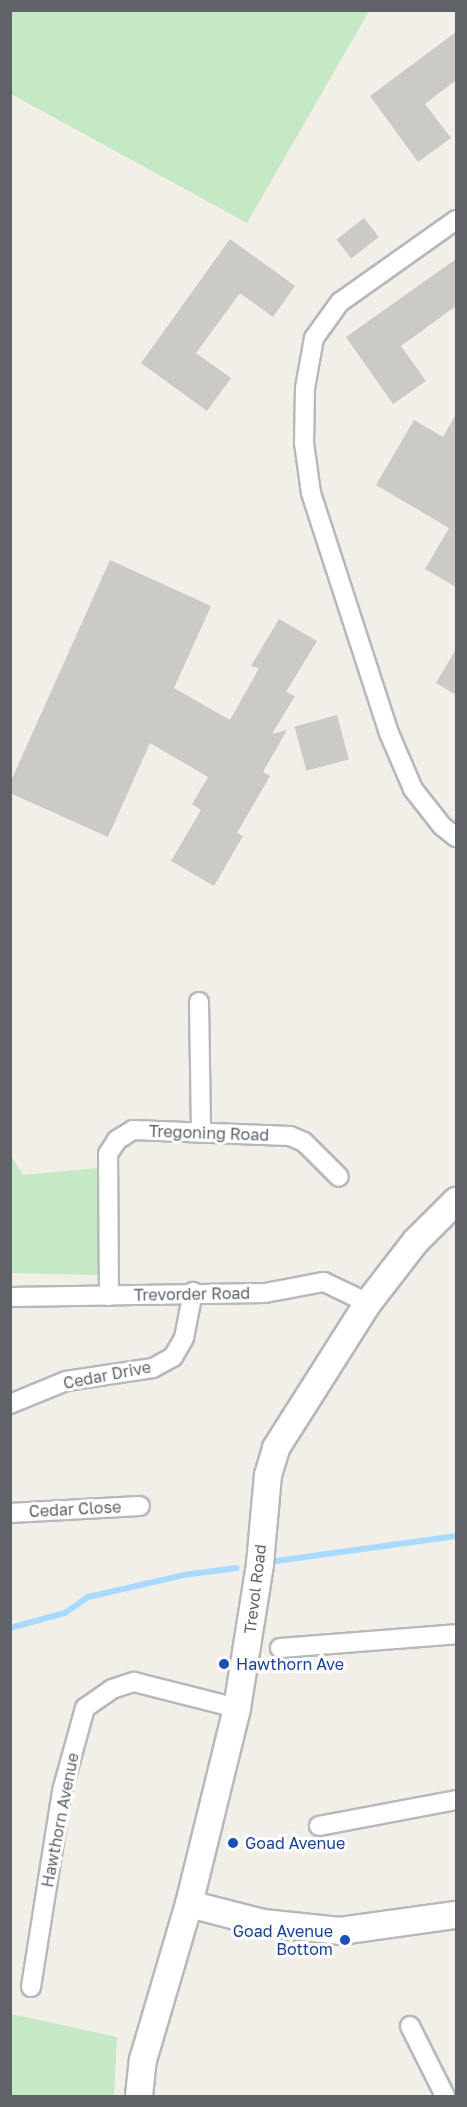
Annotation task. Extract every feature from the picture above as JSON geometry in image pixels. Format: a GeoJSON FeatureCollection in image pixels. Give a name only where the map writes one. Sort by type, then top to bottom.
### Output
{"type":"FeatureCollection","features":[{"type":"Feature","properties":{"kind":"street"},"geometry":{"type":"LineString","coordinates":[[456,220],[340,302],[314,338],[305,388],[304,443],[311,493],[389,733],[413,789],[436,820],[456,837]]}},
{"type":"Feature","properties":{"kind":"street"},"geometry":{"type":"LineString","coordinates":[[199,1002],[201,1132]]}},
{"type":"Feature","properties":{"kind":"street","name":"Tregoning Road"},"geometry":{"type":"LineString","coordinates":[[109,1296],[108,1155],[117,1140],[134,1130],[290,1136],[304,1142],[339,1177]]}},
{"type":"Feature","properties":{"kind":"street","name":"Trevol Road"},"geometry":{"type":"LineString","coordinates":[[139,2097],[143,2060],[189,1904],[237,1708],[261,1564],[268,1475],[276,1448],[368,1303],[416,1241],[456,1201]]}},
{"type":"Feature","properties":{"kind":"street","name":"Trevorder Road"},"geometry":{"type":"LineString","coordinates":[[10,1297],[193,1292],[265,1293],[324,1282],[368,1303]]}},
{"type":"Feature","properties":{"kind":"street","name":"Cedar Drive"},"geometry":{"type":"LineString","coordinates":[[10,1404],[66,1381],[153,1368],[173,1357],[184,1338],[193,1292]]}},
{"type":"Feature","properties":{"kind":"street","name":"Cedar Close"},"geometry":{"type":"LineString","coordinates":[[10,1513],[140,1506]]}},
{"type":"Feature","properties":{"kind":"street"},"geometry":{"type":"LineString","coordinates":[[280,1648],[456,1634]]}},
{"type":"Feature","properties":{"kind":"street","name":"Hawthorn Avenue"},"geometry":{"type":"LineString","coordinates":[[31,1987],[62,1791],[85,1708],[105,1693],[134,1682],[237,1708]]}},
{"type":"Feature","properties":{"kind":"street"},"geometry":{"type":"LineString","coordinates":[[319,1826],[456,1800]]}},
{"type":"Feature","properties":{"kind":"street"},"geometry":{"type":"LineString","coordinates":[[189,1904],[286,1927],[340,1930],[456,1915]]}},
{"type":"Feature","properties":{"kind":"street"},"geometry":{"type":"LineString","coordinates":[[410,2026],[445,2097]]}},
{"type":"Feature","properties":{"kind":"green space"},"geometry":{"type":"Polygon","coordinates":[[[10,11],[369,11],[247,223],[11,94],[10,11]]]}},
{"type":"Feature","properties":{"kind":"green space"},"geometry":{"type":"Polygon","coordinates":[[[10,1154],[23,1175],[98,1168],[98,1275],[11,1273],[10,1154]]]}},
{"type":"Feature","properties":{"kind":"green space"},"geometry":{"type":"Polygon","coordinates":[[[11,2014],[117,2037],[114,2096],[11,2096],[11,2014]]]}},
{"type":"Feature","properties":{"kind":"building"},"geometry":{"type":"Polygon","coordinates":[[[456,32],[456,80],[425,104],[451,138],[418,162],[370,96],[456,32]]]}},
{"type":"Feature","properties":{"kind":"building"},"geometry":{"type":"Polygon","coordinates":[[[364,218],[379,237],[351,258],[336,240],[364,218]]]}},
{"type":"Feature","properties":{"kind":"building"},"geometry":{"type":"Polygon","coordinates":[[[230,239],[295,286],[273,317],[240,293],[196,353],[231,378],[207,411],[141,363],[230,239]]]}},
{"type":"Feature","properties":{"kind":"building"},"geometry":{"type":"Polygon","coordinates":[[[456,259],[456,306],[401,346],[426,381],[393,404],[346,337],[456,259]]]}},
{"type":"Feature","properties":{"kind":"building"},"geometry":{"type":"Polygon","coordinates":[[[456,414],[456,587],[425,569],[449,528],[376,485],[414,420],[443,437],[456,414]]]}},
{"type":"Feature","properties":{"kind":"building"},"geometry":{"type":"Polygon","coordinates":[[[110,560],[211,606],[174,688],[230,720],[259,668],[251,666],[279,619],[317,641],[286,692],[295,696],[272,734],[287,730],[263,772],[270,776],[237,833],[243,836],[214,886],[171,861],[201,810],[192,804],[208,777],[150,743],[108,837],[10,793],[10,783],[110,560]]]}},
{"type":"Feature","properties":{"kind":"building"},"geometry":{"type":"Polygon","coordinates":[[[456,649],[456,695],[436,683],[456,649]]]}},
{"type":"Feature","properties":{"kind":"building"},"geometry":{"type":"Polygon","coordinates":[[[337,715],[349,759],[306,771],[294,726],[337,715]]]}},
{"type":"Feature","properties":{"kind":"waterway"},"geometry":{"type":"LineString","coordinates":[[276,1561],[456,1536]]}},
{"type":"Feature","properties":{"kind":"waterway"},"geometry":{"type":"LineString","coordinates":[[10,1628],[65,1613],[88,1597],[184,1575],[237,1568]]}},
{"type":"Feature","properties":{"kind":"place","name":"Hawthorn Ave"},"geometry":{"type":"Point","coordinates":[224,1664]}},
{"type":"Feature","properties":{"kind":"place","name":"Goad Avenue"},"geometry":{"type":"Point","coordinates":[233,1843]}},
{"type":"Feature","properties":{"kind":"place","name":"Goad Avenue Bottom"},"geometry":{"type":"Point","coordinates":[345,1940]}}]}
